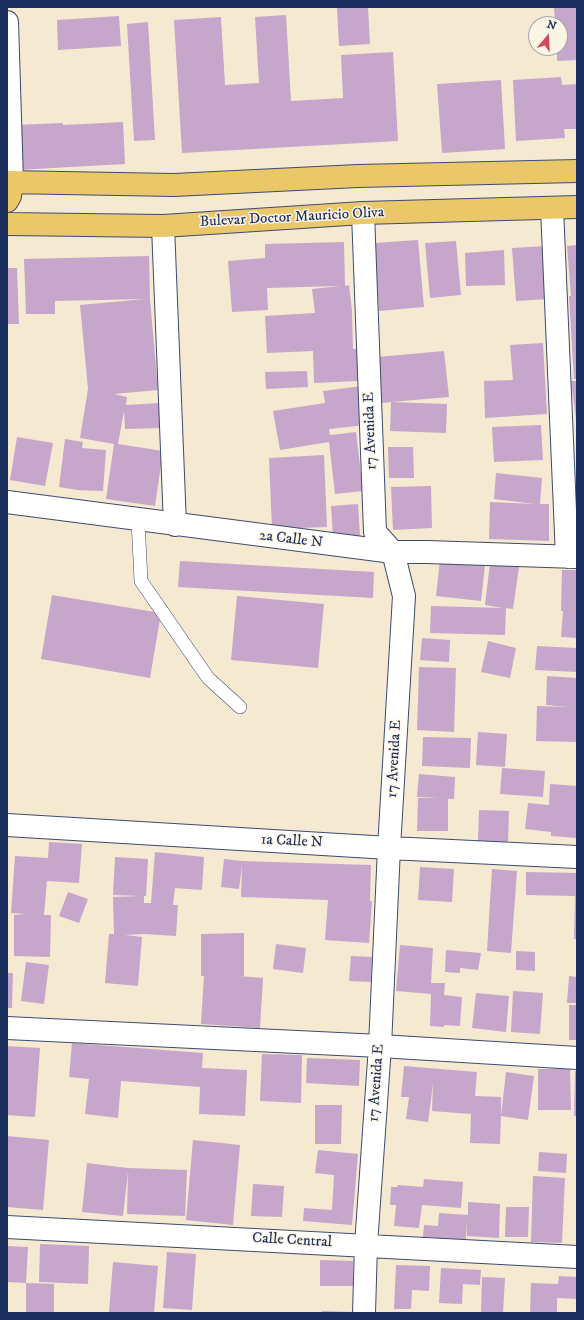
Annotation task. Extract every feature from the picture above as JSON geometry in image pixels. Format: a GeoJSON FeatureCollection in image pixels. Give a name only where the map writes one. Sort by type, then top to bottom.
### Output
{"type":"FeatureCollection","features":[{"type":"Feature","properties":{"kind":"highway"},"geometry":{"type":"LineString","coordinates":[[9,189],[174,185],[358,176],[577,171]]}},
{"type":"Feature","properties":{"kind":"highway","name":"Bulevar Doctor Mauricio Oliva"},"geometry":{"type":"LineString","coordinates":[[7,224],[163,226],[363,213],[577,207]]}},
{"type":"Feature","properties":{"kind":"street"},"geometry":{"type":"LineString","coordinates":[[7,22],[9,189]]}},
{"type":"Feature","properties":{"kind":"street"},"geometry":{"type":"LineString","coordinates":[[552,208],[572,557]]}},
{"type":"Feature","properties":{"kind":"street","name":"17 Avenida E"},"geometry":{"type":"LineString","coordinates":[[363,213],[375,532],[392,552],[404,596],[389,848],[380,1046],[366,1245],[364,1313]]}},
{"type":"Feature","properties":{"kind":"street"},"geometry":{"type":"LineString","coordinates":[[163,226],[175,525]]}},
{"type":"Feature","properties":{"kind":"street","name":"2a Calle N"},"geometry":{"type":"LineString","coordinates":[[7,502],[392,552],[572,557]]}},
{"type":"Feature","properties":{"kind":"street","name":"1a Calle N"},"geometry":{"type":"LineString","coordinates":[[7,825],[389,848],[577,857]]}},
{"type":"Feature","properties":{"kind":"street"},"geometry":{"type":"LineString","coordinates":[[7,1028],[380,1046],[577,1058]]}},
{"type":"Feature","properties":{"kind":"street","name":"Calle Central"},"geometry":{"type":"LineString","coordinates":[[7,1227],[577,1257]]}},
{"type":"Feature","properties":{"kind":"lane"},"geometry":{"type":"LineString","coordinates":[[138,520],[141,581],[208,678],[240,708]]}},
{"type":"Feature","properties":{"kind":"building"},"geometry":{"type":"Polygon","coordinates":[[[337,7],[368,7],[370,44],[339,46],[337,7]]]}},
{"type":"Feature","properties":{"kind":"building"},"geometry":{"type":"Polygon","coordinates":[[[554,7],[577,7],[577,60],[557,61],[557,56],[568,56],[568,16],[555,16],[554,7]]]}},
{"type":"Feature","properties":{"kind":"building"},"geometry":{"type":"Polygon","coordinates":[[[286,15],[291,101],[343,98],[341,55],[393,52],[398,141],[182,153],[174,20],[221,17],[225,85],[259,83],[255,17],[286,15]]]}},
{"type":"Feature","properties":{"kind":"building"},"geometry":{"type":"Polygon","coordinates":[[[119,16],[121,46],[58,50],[57,20],[119,16]]]}},
{"type":"Feature","properties":{"kind":"building"},"geometry":{"type":"Polygon","coordinates":[[[148,22],[155,140],[134,141],[127,24],[148,22]]]}},
{"type":"Feature","properties":{"kind":"building"},"geometry":{"type":"Polygon","coordinates":[[[561,77],[562,85],[577,84],[577,129],[564,129],[565,138],[516,141],[513,80],[561,77]]]}},
{"type":"Feature","properties":{"kind":"building"},"geometry":{"type":"Polygon","coordinates":[[[501,80],[505,149],[442,153],[437,84],[501,80]]]}},
{"type":"Feature","properties":{"kind":"building"},"geometry":{"type":"Polygon","coordinates":[[[123,122],[125,164],[17,170],[15,125],[63,123],[63,125],[123,122]]]}},
{"type":"Feature","properties":{"kind":"building"},"geometry":{"type":"Polygon","coordinates":[[[418,240],[424,307],[379,311],[374,243],[418,240]]]}},
{"type":"Feature","properties":{"kind":"building"},"geometry":{"type":"Polygon","coordinates":[[[456,241],[461,295],[430,298],[425,243],[456,241]]]}},
{"type":"Feature","properties":{"kind":"building"},"geometry":{"type":"Polygon","coordinates":[[[344,242],[345,286],[349,285],[352,311],[353,349],[357,349],[358,381],[314,383],[313,351],[267,353],[265,316],[315,313],[312,289],[340,286],[267,288],[268,310],[232,312],[228,261],[265,258],[265,244],[344,242]]]}},
{"type":"Feature","properties":{"kind":"building"},"geometry":{"type":"Polygon","coordinates":[[[577,245],[577,379],[574,379],[569,296],[571,296],[567,246],[577,245]]]}},
{"type":"Feature","properties":{"kind":"building"},"geometry":{"type":"Polygon","coordinates":[[[546,246],[549,299],[516,301],[512,248],[546,246]]]}},
{"type":"Feature","properties":{"kind":"building"},"geometry":{"type":"Polygon","coordinates":[[[504,250],[505,285],[466,286],[465,253],[504,250]]]}},
{"type":"Feature","properties":{"kind":"building"},"geometry":{"type":"Polygon","coordinates":[[[149,256],[150,299],[158,390],[114,394],[127,397],[126,405],[161,403],[162,428],[125,429],[124,411],[118,444],[163,451],[155,506],[106,499],[114,444],[80,438],[88,389],[80,305],[145,299],[55,301],[55,314],[26,314],[24,259],[149,256]]]}},
{"type":"Feature","properties":{"kind":"building"},"geometry":{"type":"Polygon","coordinates":[[[7,268],[17,268],[19,324],[7,324],[7,268]]]}},
{"type":"Feature","properties":{"kind":"building"},"geometry":{"type":"Polygon","coordinates":[[[543,343],[547,414],[485,418],[484,381],[513,380],[510,345],[543,343]]]}},
{"type":"Feature","properties":{"kind":"building"},"geometry":{"type":"Polygon","coordinates":[[[444,351],[449,397],[382,403],[377,357],[444,351]]]}},
{"type":"Feature","properties":{"kind":"building"},"geometry":{"type":"Polygon","coordinates":[[[307,371],[308,387],[266,389],[265,372],[307,371]]]}},
{"type":"Feature","properties":{"kind":"building"},"geometry":{"type":"Polygon","coordinates":[[[571,381],[577,381],[577,419],[576,419],[571,381]]]}},
{"type":"Feature","properties":{"kind":"building"},"geometry":{"type":"Polygon","coordinates":[[[362,386],[366,425],[329,429],[330,435],[356,432],[363,491],[335,494],[329,442],[280,450],[273,411],[325,403],[323,391],[362,386]]]}},
{"type":"Feature","properties":{"kind":"building"},"geometry":{"type":"Polygon","coordinates":[[[391,402],[447,404],[446,433],[390,431],[391,402]]]}},
{"type":"Feature","properties":{"kind":"building"},"geometry":{"type":"Polygon","coordinates":[[[541,425],[543,460],[494,462],[492,427],[541,425]]]}},
{"type":"Feature","properties":{"kind":"building"},"geometry":{"type":"Polygon","coordinates":[[[17,437],[53,443],[45,486],[10,480],[17,437]]]}},
{"type":"Feature","properties":{"kind":"building"},"geometry":{"type":"Polygon","coordinates":[[[65,439],[83,442],[82,448],[106,450],[103,491],[77,490],[59,487],[65,439]]]}},
{"type":"Feature","properties":{"kind":"building"},"geometry":{"type":"Polygon","coordinates":[[[388,447],[413,447],[414,478],[389,478],[388,447]]]}},
{"type":"Feature","properties":{"kind":"building"},"geometry":{"type":"Polygon","coordinates":[[[324,455],[327,527],[272,529],[269,458],[324,455]]]}},
{"type":"Feature","properties":{"kind":"building"},"geometry":{"type":"Polygon","coordinates":[[[496,473],[542,478],[540,504],[549,504],[549,541],[489,539],[490,502],[535,504],[494,499],[496,473]]]}},
{"type":"Feature","properties":{"kind":"building"},"geometry":{"type":"Polygon","coordinates":[[[431,486],[432,528],[393,530],[391,487],[431,486]]]}},
{"type":"Feature","properties":{"kind":"building"},"geometry":{"type":"Polygon","coordinates":[[[358,504],[360,536],[333,538],[331,506],[358,504]]]}},
{"type":"Feature","properties":{"kind":"building"},"geometry":{"type":"Polygon","coordinates":[[[440,560],[485,565],[481,601],[436,596],[440,560]]]}},
{"type":"Feature","properties":{"kind":"building"},"geometry":{"type":"Polygon","coordinates":[[[180,561],[374,572],[373,598],[178,587],[180,561]]]}},
{"type":"Feature","properties":{"kind":"building"},"geometry":{"type":"Polygon","coordinates":[[[490,563],[519,567],[513,609],[506,608],[505,635],[430,633],[431,606],[503,608],[485,605],[490,563]]]}},
{"type":"Feature","properties":{"kind":"building"},"geometry":{"type":"Polygon","coordinates":[[[562,570],[577,570],[577,638],[561,637],[563,611],[561,611],[562,570]]]}},
{"type":"Feature","properties":{"kind":"building"},"geometry":{"type":"Polygon","coordinates":[[[52,595],[161,613],[150,678],[41,659],[52,595]]]}},
{"type":"Feature","properties":{"kind":"building"},"geometry":{"type":"Polygon","coordinates":[[[237,596],[324,604],[318,668],[231,660],[237,596]]]}},
{"type":"Feature","properties":{"kind":"building"},"geometry":{"type":"Polygon","coordinates":[[[422,638],[450,640],[449,662],[420,660],[422,638]]]}},
{"type":"Feature","properties":{"kind":"building"},"geometry":{"type":"Polygon","coordinates":[[[488,641],[516,648],[510,678],[481,672],[488,641]]]}},
{"type":"Feature","properties":{"kind":"building"},"geometry":{"type":"Polygon","coordinates":[[[537,646],[577,648],[577,672],[535,670],[537,646]]]}},
{"type":"Feature","properties":{"kind":"building"},"geometry":{"type":"Polygon","coordinates":[[[419,667],[456,668],[454,732],[417,730],[419,667]]]}},
{"type":"Feature","properties":{"kind":"building"},"geometry":{"type":"Polygon","coordinates":[[[547,676],[577,678],[577,742],[536,741],[537,706],[570,707],[546,705],[547,676]]]}},
{"type":"Feature","properties":{"kind":"building"},"geometry":{"type":"Polygon","coordinates":[[[478,732],[507,734],[505,767],[476,765],[478,732]]]}},
{"type":"Feature","properties":{"kind":"building"},"geometry":{"type":"Polygon","coordinates":[[[423,737],[471,738],[470,768],[422,766],[423,737]]]}},
{"type":"Feature","properties":{"kind":"building"},"geometry":{"type":"Polygon","coordinates":[[[502,768],[545,771],[543,797],[500,794],[502,768]]]}},
{"type":"Feature","properties":{"kind":"building"},"geometry":{"type":"Polygon","coordinates":[[[419,774],[455,777],[454,799],[448,799],[448,831],[417,831],[418,798],[439,798],[417,797],[419,774]]]}},
{"type":"Feature","properties":{"kind":"building"},"geometry":{"type":"Polygon","coordinates":[[[550,784],[577,786],[577,838],[551,836],[551,832],[525,829],[528,803],[549,805],[550,784]]]}},
{"type":"Feature","properties":{"kind":"building"},"geometry":{"type":"Polygon","coordinates":[[[479,810],[509,811],[508,842],[478,841],[479,810]]]}},
{"type":"Feature","properties":{"kind":"building"},"geometry":{"type":"Polygon","coordinates":[[[49,842],[82,844],[79,883],[47,881],[44,915],[51,915],[50,957],[14,956],[14,915],[25,914],[11,913],[15,856],[48,858],[49,842]]]}},
{"type":"Feature","properties":{"kind":"building"},"geometry":{"type":"Polygon","coordinates":[[[155,852],[204,857],[202,890],[175,888],[173,905],[178,905],[176,936],[145,934],[125,935],[142,937],[138,986],[105,983],[109,934],[114,934],[113,897],[140,896],[113,895],[115,857],[148,859],[146,896],[144,896],[144,903],[151,903],[155,852]]]}},
{"type":"Feature","properties":{"kind":"building"},"geometry":{"type":"Polygon","coordinates":[[[224,859],[242,861],[371,865],[370,901],[372,901],[369,943],[325,940],[328,900],[241,897],[242,865],[239,889],[221,887],[224,859]]]}},
{"type":"Feature","properties":{"kind":"building"},"geometry":{"type":"Polygon","coordinates":[[[420,867],[454,869],[452,902],[418,900],[420,867]]]}},
{"type":"Feature","properties":{"kind":"building"},"geometry":{"type":"Polygon","coordinates":[[[492,869],[517,871],[511,953],[487,951],[492,869]]]}},
{"type":"Feature","properties":{"kind":"building"},"geometry":{"type":"Polygon","coordinates":[[[526,872],[577,873],[577,939],[574,939],[575,896],[526,895],[526,872]]]}},
{"type":"Feature","properties":{"kind":"building"},"geometry":{"type":"Polygon","coordinates":[[[68,892],[88,899],[79,923],[59,916],[68,892]]]}},
{"type":"Feature","properties":{"kind":"building"},"geometry":{"type":"Polygon","coordinates":[[[244,933],[244,976],[239,976],[263,978],[260,1028],[201,1024],[204,976],[201,976],[201,934],[244,933]]]}},
{"type":"Feature","properties":{"kind":"building"},"geometry":{"type":"Polygon","coordinates":[[[276,944],[306,948],[303,973],[273,969],[276,944]]]}},
{"type":"Feature","properties":{"kind":"building"},"geometry":{"type":"Polygon","coordinates":[[[400,945],[433,948],[431,983],[445,983],[444,995],[462,997],[460,1026],[430,1026],[431,994],[396,991],[400,945]]]}},
{"type":"Feature","properties":{"kind":"building"},"geometry":{"type":"Polygon","coordinates":[[[446,950],[481,953],[478,970],[460,968],[460,973],[445,972],[446,950]]]}},
{"type":"Feature","properties":{"kind":"building"},"geometry":{"type":"Polygon","coordinates":[[[516,951],[535,952],[535,971],[516,970],[516,951]]]}},
{"type":"Feature","properties":{"kind":"building"},"geometry":{"type":"Polygon","coordinates":[[[351,956],[372,957],[371,982],[349,981],[351,956]]]}},
{"type":"Feature","properties":{"kind":"building"},"geometry":{"type":"Polygon","coordinates":[[[26,962],[49,965],[44,1004],[21,1001],[26,962]]]}},
{"type":"Feature","properties":{"kind":"building"},"geometry":{"type":"Polygon","coordinates":[[[7,973],[13,973],[12,1008],[7,1008],[7,973]]]}},
{"type":"Feature","properties":{"kind":"building"},"geometry":{"type":"Polygon","coordinates":[[[569,976],[577,977],[577,1003],[567,1003],[569,976]]]}},
{"type":"Feature","properties":{"kind":"building"},"geometry":{"type":"Polygon","coordinates":[[[513,991],[543,993],[540,1034],[511,1032],[513,991]]]}},
{"type":"Feature","properties":{"kind":"building"},"geometry":{"type":"Polygon","coordinates":[[[476,993],[509,996],[506,1032],[472,1028],[476,993]]]}},
{"type":"Feature","properties":{"kind":"building"},"geometry":{"type":"Polygon","coordinates":[[[569,1005],[577,1005],[577,1040],[569,1040],[569,1005]]]}},
{"type":"Feature","properties":{"kind":"building"},"geometry":{"type":"Polygon","coordinates":[[[72,1043],[203,1053],[202,1068],[247,1070],[245,1116],[199,1114],[200,1087],[121,1081],[118,1118],[85,1114],[89,1079],[69,1077],[72,1043]]]}},
{"type":"Feature","properties":{"kind":"building"},"geometry":{"type":"Polygon","coordinates":[[[7,1046],[40,1048],[35,1117],[7,1115],[7,1046]]]}},
{"type":"Feature","properties":{"kind":"building"},"geometry":{"type":"Polygon","coordinates":[[[262,1054],[302,1055],[301,1103],[260,1101],[262,1054]]]}},
{"type":"Feature","properties":{"kind":"building"},"geometry":{"type":"Polygon","coordinates":[[[307,1058],[360,1060],[359,1086],[306,1083],[307,1058]]]}},
{"type":"Feature","properties":{"kind":"building"},"geometry":{"type":"Polygon","coordinates":[[[404,1066],[477,1072],[475,1096],[501,1097],[500,1144],[470,1143],[471,1114],[432,1111],[433,1083],[428,1122],[406,1119],[409,1097],[401,1097],[404,1066]]]}},
{"type":"Feature","properties":{"kind":"building"},"geometry":{"type":"Polygon","coordinates":[[[538,1069],[570,1069],[571,1110],[538,1110],[538,1069]]]}},
{"type":"Feature","properties":{"kind":"building"},"geometry":{"type":"Polygon","coordinates":[[[575,1071],[577,1071],[577,1116],[574,1116],[575,1071]]]}},
{"type":"Feature","properties":{"kind":"building"},"geometry":{"type":"Polygon","coordinates":[[[506,1072],[534,1076],[528,1120],[501,1116],[506,1072]]]}},
{"type":"Feature","properties":{"kind":"building"},"geometry":{"type":"Polygon","coordinates":[[[315,1105],[342,1105],[341,1144],[315,1144],[315,1105]]]}},
{"type":"Feature","properties":{"kind":"building"},"geometry":{"type":"Polygon","coordinates":[[[7,1136],[49,1140],[43,1210],[7,1207],[7,1136]]]}},
{"type":"Feature","properties":{"kind":"building"},"geometry":{"type":"Polygon","coordinates":[[[193,1140],[240,1145],[233,1225],[186,1220],[193,1140]]]}},
{"type":"Feature","properties":{"kind":"building"},"geometry":{"type":"Polygon","coordinates":[[[318,1150],[358,1154],[352,1225],[303,1221],[304,1208],[332,1210],[334,1175],[315,1173],[318,1150]]]}},
{"type":"Feature","properties":{"kind":"building"},"geometry":{"type":"Polygon","coordinates":[[[539,1152],[567,1154],[566,1173],[538,1171],[539,1152]]]}},
{"type":"Feature","properties":{"kind":"building"},"geometry":{"type":"Polygon","coordinates":[[[87,1163],[128,1168],[187,1170],[185,1216],[127,1214],[128,1172],[123,1216],[82,1212],[87,1163]]]}},
{"type":"Feature","properties":{"kind":"building"},"geometry":{"type":"Polygon","coordinates":[[[533,1176],[565,1178],[562,1243],[531,1242],[533,1176]]]}},
{"type":"Feature","properties":{"kind":"building"},"geometry":{"type":"Polygon","coordinates":[[[424,1179],[463,1182],[461,1208],[422,1205],[419,1228],[394,1226],[396,1205],[390,1205],[391,1187],[397,1187],[398,1185],[423,1187],[424,1179]]]}},
{"type":"Feature","properties":{"kind":"building"},"geometry":{"type":"Polygon","coordinates":[[[253,1184],[284,1186],[282,1217],[251,1216],[253,1184]]]}},
{"type":"Feature","properties":{"kind":"building"},"geometry":{"type":"Polygon","coordinates":[[[468,1202],[500,1204],[499,1238],[467,1236],[467,1219],[466,1240],[423,1237],[424,1225],[438,1226],[439,1213],[468,1215],[468,1202]]]}},
{"type":"Feature","properties":{"kind":"building"},"geometry":{"type":"Polygon","coordinates":[[[506,1207],[529,1207],[528,1237],[505,1237],[506,1207]]]}},
{"type":"Feature","properties":{"kind":"building"},"geometry":{"type":"Polygon","coordinates":[[[40,1244],[89,1246],[88,1284],[39,1282],[40,1244]]]}},
{"type":"Feature","properties":{"kind":"building"},"geometry":{"type":"Polygon","coordinates":[[[7,1246],[28,1247],[26,1283],[7,1282],[7,1246]]]}},
{"type":"Feature","properties":{"kind":"building"},"geometry":{"type":"Polygon","coordinates":[[[167,1252],[196,1254],[192,1310],[163,1308],[167,1252]]]}},
{"type":"Feature","properties":{"kind":"building"},"geometry":{"type":"Polygon","coordinates":[[[320,1260],[353,1261],[353,1286],[320,1286],[320,1260]]]}},
{"type":"Feature","properties":{"kind":"building"},"geometry":{"type":"Polygon","coordinates":[[[113,1262],[158,1266],[154,1313],[109,1312],[113,1262]]]}},
{"type":"Feature","properties":{"kind":"building"},"geometry":{"type":"Polygon","coordinates":[[[396,1265],[430,1266],[429,1291],[412,1290],[411,1309],[394,1309],[396,1265]]]}},
{"type":"Feature","properties":{"kind":"building"},"geometry":{"type":"Polygon","coordinates":[[[441,1268],[481,1270],[480,1285],[463,1284],[462,1304],[439,1303],[441,1268]]]}},
{"type":"Feature","properties":{"kind":"building"},"geometry":{"type":"Polygon","coordinates":[[[559,1276],[577,1277],[577,1299],[557,1298],[557,1313],[530,1313],[531,1283],[558,1284],[559,1276]]]}},
{"type":"Feature","properties":{"kind":"building"},"geometry":{"type":"Polygon","coordinates":[[[482,1277],[505,1278],[503,1313],[481,1313],[482,1277]]]}},
{"type":"Feature","properties":{"kind":"building"},"geometry":{"type":"Polygon","coordinates":[[[26,1283],[54,1284],[54,1313],[26,1313],[26,1283]]]}},
{"type":"Feature","properties":{"kind":"building"},"geometry":{"type":"Polygon","coordinates":[[[322,1311],[353,1312],[353,1313],[322,1313],[322,1311]]]}}]}
